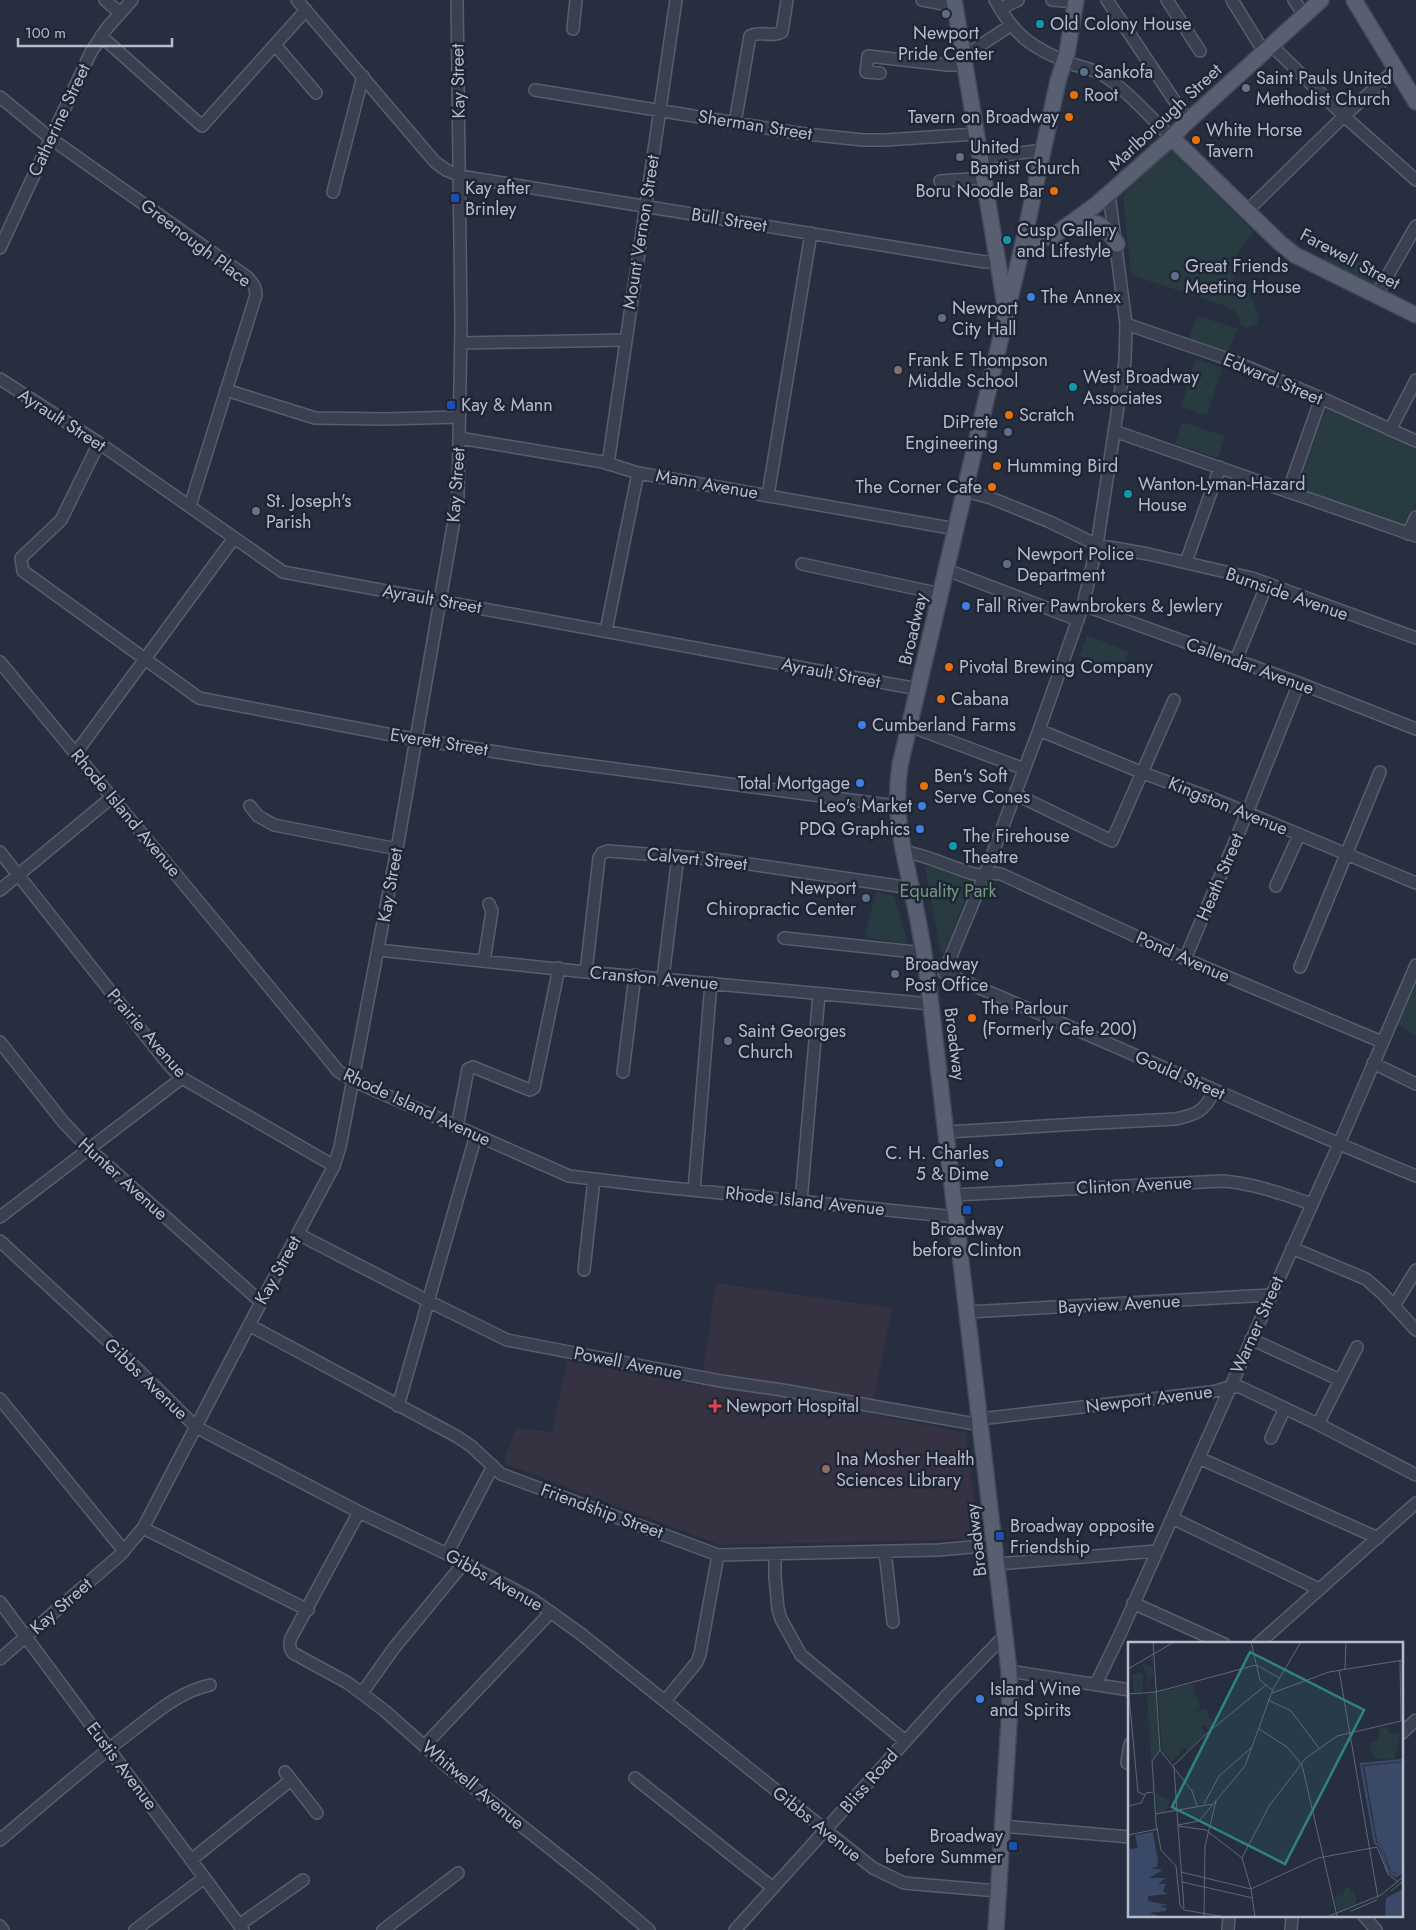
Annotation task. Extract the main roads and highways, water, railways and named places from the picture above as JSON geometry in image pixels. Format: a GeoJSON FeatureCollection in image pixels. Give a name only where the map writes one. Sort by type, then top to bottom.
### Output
{"type":"FeatureCollection","features":[{"type":"Feature","properties":{"kind":"main road","name":"Broadway"},"geometry":{"type":"LineString","coordinates":[[996,1930],[1010,1707],[1006,1634],[928,978],[902,851],[896,806],[900,765],[941,594],[952,572],[956,529],[1024,239],[1058,81],[1069,47],[1075,0]]}},
{"type":"Feature","properties":{"kind":"main road","name":"Marlborough Street"},"geometry":{"type":"LineString","coordinates":[[1024,239],[1048,238],[1067,227],[1109,194],[1321,0]]}},
{"type":"Feature","properties":{"kind":"main road"},"geometry":{"type":"LineString","coordinates":[[1354,0],[1416,102]]}},
{"type":"Feature","properties":{"kind":"main road"},"geometry":{"type":"LineString","coordinates":[[954,3],[1006,312]]}},
{"type":"Feature","properties":{"kind":"main road","name":"Farewell Street"},"geometry":{"type":"LineString","coordinates":[[1172,138],[1280,243],[1295,255],[1416,315]]}},
{"type":"Feature","properties":{"kind":"main road"},"geometry":{"type":"LineString","coordinates":[[1067,227],[1082,223],[1097,223],[1111,234],[1117,244]]}},
{"type":"Feature","properties":{"kind":"place","name":"Newport Pride Center"},"geometry":{"type":"Point","coordinates":[946,14]}},
{"type":"Feature","properties":{"kind":"place","name":"Old Colony House"},"geometry":{"type":"Point","coordinates":[1040,24]}},
{"type":"Feature","properties":{"kind":"place","name":"Sankofa"},"geometry":{"type":"Point","coordinates":[1084,72]}},
{"type":"Feature","properties":{"kind":"place","name":"Saint Pauls United Methodist Church"},"geometry":{"type":"Point","coordinates":[1246,88]}},
{"type":"Feature","properties":{"kind":"place","name":"Root"},"geometry":{"type":"Point","coordinates":[1074,95]}},
{"type":"Feature","properties":{"kind":"place","name":"Tavern on Broadway"},"geometry":{"type":"Point","coordinates":[1069,117]}},
{"type":"Feature","properties":{"kind":"place","name":"White Horse Tavern"},"geometry":{"type":"Point","coordinates":[1196,140]}},
{"type":"Feature","properties":{"kind":"place","name":"United Baptist Church"},"geometry":{"type":"Point","coordinates":[960,157]}},
{"type":"Feature","properties":{"kind":"place","name":"Boru Noodle Bar"},"geometry":{"type":"Point","coordinates":[1054,191]}},
{"type":"Feature","properties":{"kind":"place","name":"Kay after Brinley"},"geometry":{"type":"Point","coordinates":[455,198]}},
{"type":"Feature","properties":{"kind":"place","name":"Cusp Gallery and Lifestyle"},"geometry":{"type":"Point","coordinates":[1007,240]}},
{"type":"Feature","properties":{"kind":"place","name":"Great Friends Meeting House"},"geometry":{"type":"Point","coordinates":[1175,276]}},
{"type":"Feature","properties":{"kind":"place","name":"The Annex"},"geometry":{"type":"Point","coordinates":[1031,297]}},
{"type":"Feature","properties":{"kind":"place","name":"Newport City Hall"},"geometry":{"type":"Point","coordinates":[942,318]}},
{"type":"Feature","properties":{"kind":"place","name":"Frank E Thompson Middle School"},"geometry":{"type":"Point","coordinates":[898,370]}},
{"type":"Feature","properties":{"kind":"place","name":"West Broadway Associates"},"geometry":{"type":"Point","coordinates":[1073,387]}},
{"type":"Feature","properties":{"kind":"place","name":"Kay & Mann"},"geometry":{"type":"Point","coordinates":[451,405]}},
{"type":"Feature","properties":{"kind":"place","name":"Scratch"},"geometry":{"type":"Point","coordinates":[1009,415]}},
{"type":"Feature","properties":{"kind":"place","name":"DiPrete Engineering"},"geometry":{"type":"Point","coordinates":[1008,432]}},
{"type":"Feature","properties":{"kind":"place","name":"Humming Bird"},"geometry":{"type":"Point","coordinates":[997,466]}},
{"type":"Feature","properties":{"kind":"place","name":"The Corner Cafe"},"geometry":{"type":"Point","coordinates":[992,487]}},
{"type":"Feature","properties":{"kind":"place","name":"Wanton-Lyman-Hazard House"},"geometry":{"type":"Point","coordinates":[1128,494]}},
{"type":"Feature","properties":{"kind":"place","name":"St. Joseph's Parish"},"geometry":{"type":"Point","coordinates":[256,511]}},
{"type":"Feature","properties":{"kind":"place","name":"Newport Police Department"},"geometry":{"type":"Point","coordinates":[1007,564]}},
{"type":"Feature","properties":{"kind":"place","name":"Fall River Pawnbrokers & Jewlery"},"geometry":{"type":"Point","coordinates":[966,606]}},
{"type":"Feature","properties":{"kind":"place","name":"Pivotal Brewing Company"},"geometry":{"type":"Point","coordinates":[949,667]}},
{"type":"Feature","properties":{"kind":"place","name":"Cabana"},"geometry":{"type":"Point","coordinates":[941,699]}},
{"type":"Feature","properties":{"kind":"place","name":"Cumberland Farms"},"geometry":{"type":"Point","coordinates":[862,725]}},
{"type":"Feature","properties":{"kind":"place","name":"Total Mortgage"},"geometry":{"type":"Point","coordinates":[860,783]}},
{"type":"Feature","properties":{"kind":"place","name":"Ben's Soft Serve Cones"},"geometry":{"type":"Point","coordinates":[924,786]}},
{"type":"Feature","properties":{"kind":"place","name":"Leo's Market"},"geometry":{"type":"Point","coordinates":[922,806]}},
{"type":"Feature","properties":{"kind":"place","name":"PDQ Graphics"},"geometry":{"type":"Point","coordinates":[920,829]}},
{"type":"Feature","properties":{"kind":"place","name":"The Firehouse Theatre"},"geometry":{"type":"Point","coordinates":[953,846]}},
{"type":"Feature","properties":{"kind":"place","name":"Newport Chiropractic Center"},"geometry":{"type":"Point","coordinates":[866,898]}},
{"type":"Feature","properties":{"kind":"place","name":"Broadway Post Office"},"geometry":{"type":"Point","coordinates":[895,974]}},
{"type":"Feature","properties":{"kind":"place","name":"The Parlour (Formerly Cafe 200)"},"geometry":{"type":"Point","coordinates":[972,1018]}},
{"type":"Feature","properties":{"kind":"place","name":"Saint Georges Church"},"geometry":{"type":"Point","coordinates":[728,1041]}},
{"type":"Feature","properties":{"kind":"place","name":"C. H. Charles 5 & Dime"},"geometry":{"type":"Point","coordinates":[999,1163]}},
{"type":"Feature","properties":{"kind":"place","name":"Broadway before Clinton"},"geometry":{"type":"Point","coordinates":[967,1210]}},
{"type":"Feature","properties":{"kind":"place","name":"Newport Hospital"},"geometry":{"type":"Point","coordinates":[715,1406]}},
{"type":"Feature","properties":{"kind":"place","name":"Ina Mosher Health Sciences Library"},"geometry":{"type":"Point","coordinates":[826,1469]}},
{"type":"Feature","properties":{"kind":"place","name":"Broadway opposite Friendship"},"geometry":{"type":"Point","coordinates":[1000,1536]}},
{"type":"Feature","properties":{"kind":"place","name":"Island Wine and Spirits"},"geometry":{"type":"Point","coordinates":[980,1699]}},
{"type":"Feature","properties":{"kind":"place","name":"Broadway before Summer"},"geometry":{"type":"Point","coordinates":[1013,1846]}},
{"type":"Feature","properties":{"kind":"park label","name":"Equality Park"},"geometry":{"type":"Point","coordinates":[948,891]}}]}
